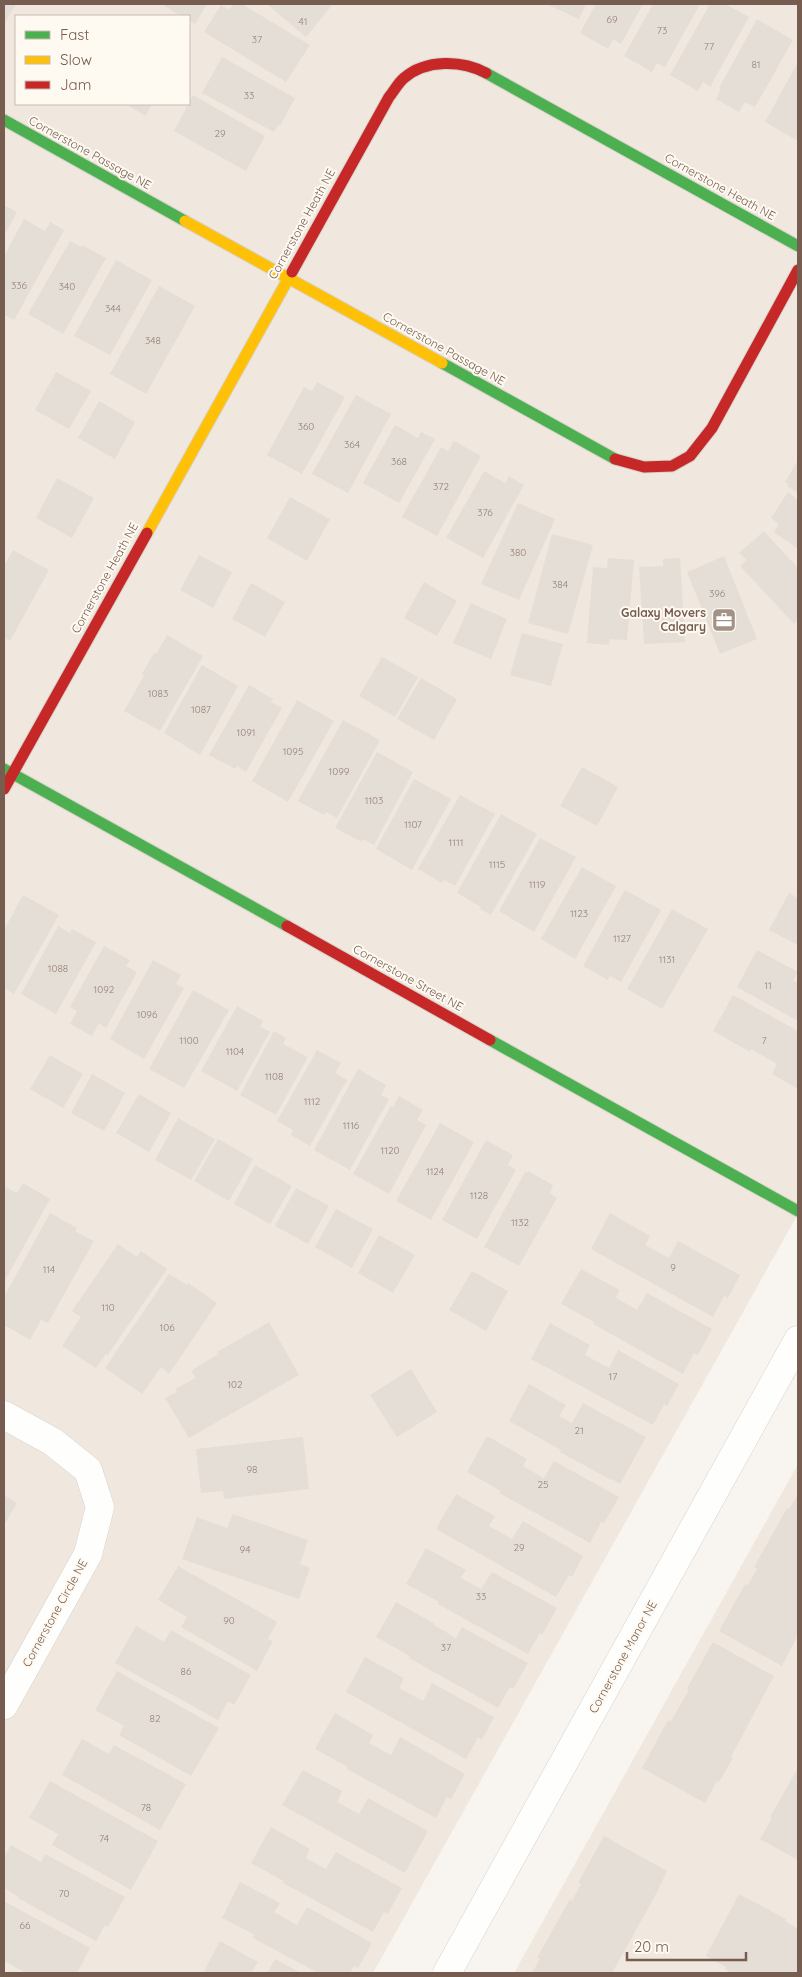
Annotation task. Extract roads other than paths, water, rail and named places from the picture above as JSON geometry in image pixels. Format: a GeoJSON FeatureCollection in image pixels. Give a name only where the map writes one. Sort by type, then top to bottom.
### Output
{"type":"FeatureCollection","features":[{"type":"Feature","properties":{"kind":"street","name":"Cornerstone Heath NE"},"geometry":{"type":"LineString","coordinates":[[8,772],[288,279],[389,97],[404,78],[427,66],[455,63],[478,69],[798,246]]}},
{"type":"Feature","properties":{"kind":"street","name":"Cornerstone Passage NE"},"geometry":{"type":"LineString","coordinates":[[4,120],[614,458],[644,467],[672,466],[690,456],[712,428],[798,270]]}},
{"type":"Feature","properties":{"kind":"street"},"geometry":{"type":"LineString","coordinates":[[4,790],[8,772]]}},
{"type":"Feature","properties":{"kind":"street","name":"Cornerstone Street NE"},"geometry":{"type":"LineString","coordinates":[[8,772],[798,1211]]}},
{"type":"Feature","properties":{"kind":"street","name":"Cornerstone Manor NE"},"geometry":{"type":"LineString","coordinates":[[447,1973],[798,1340]]}},
{"type":"Feature","properties":{"kind":"street","name":"Cornerstone Circle NE"},"geometry":{"type":"LineString","coordinates":[[4,1415],[53,1442],[88,1470],[100,1508],[88,1554],[4,1705]]}},
{"type":"Feature","properties":{"kind":"place","name":"Galaxy Movers Calgary"},"geometry":{"type":"Point","coordinates":[724,620]}}]}
